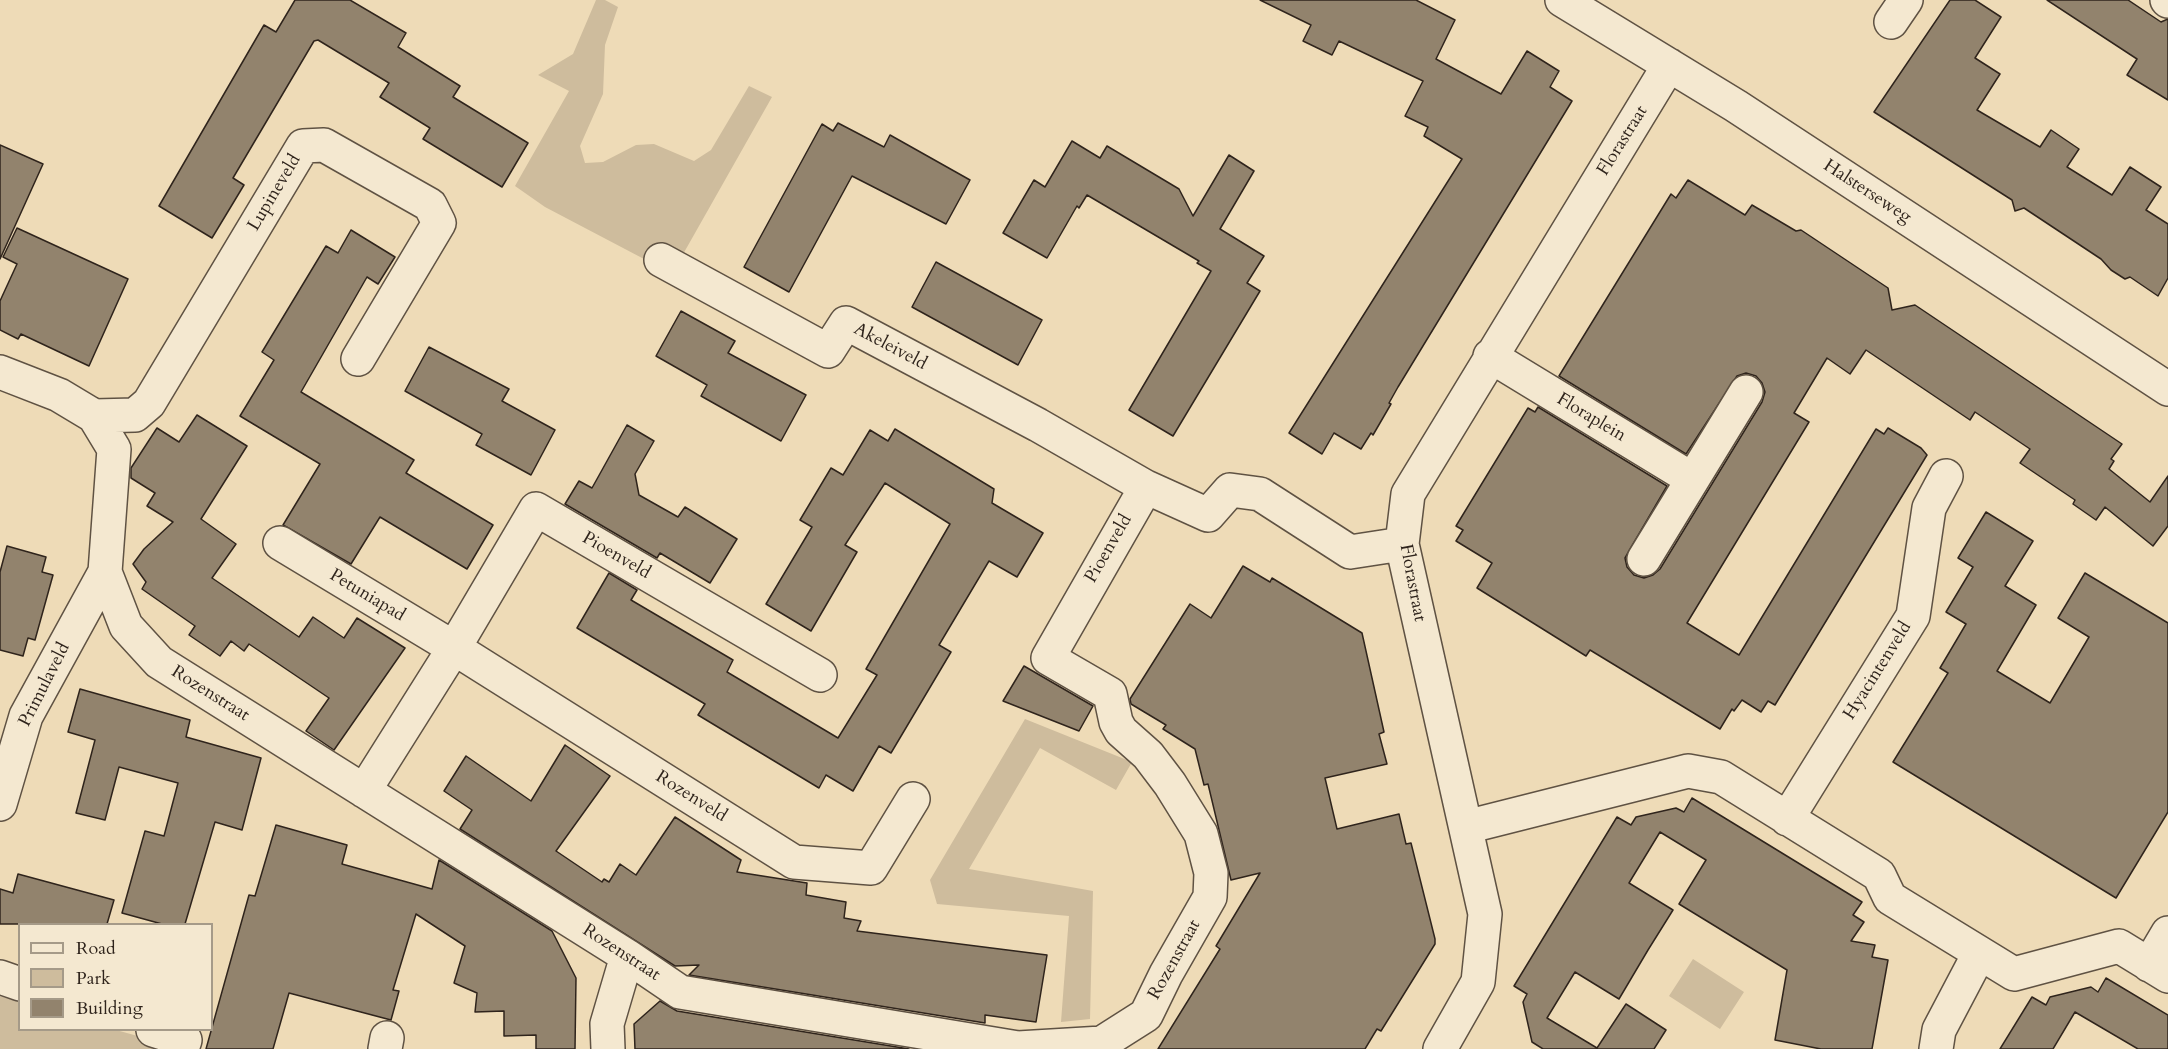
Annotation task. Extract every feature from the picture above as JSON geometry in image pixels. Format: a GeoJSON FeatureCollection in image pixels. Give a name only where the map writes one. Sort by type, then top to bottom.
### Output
{"type":"FeatureCollection","features":[{"type":"Feature","properties":{"kind":"street","name":"Halsterseweg"},"geometry":{"type":"LineString","coordinates":[[1562,0],[1669,65],[2168,389]]}},
{"type":"Feature","properties":{"kind":"street","name":"Florastraat"},"geometry":{"type":"LineString","coordinates":[[1440,1049],[1478,982],[1485,914],[1402,544],[1408,494],[1669,65]]}},
{"type":"Feature","properties":{"kind":"street","name":"Lupineveld"},"geometry":{"type":"LineString","coordinates":[[94,416],[135,415],[149,403],[303,146],[324,145],[430,205],[439,223],[358,359]]}},
{"type":"Feature","properties":{"kind":"street","name":"Akeleiveld"},"geometry":{"type":"LineString","coordinates":[[661,260],[828,351],[846,323],[1146,487]]}},
{"type":"Feature","properties":{"kind":"street","name":"Floraplein"},"geometry":{"type":"LineString","coordinates":[[1490,356],[1692,479]]}},
{"type":"Feature","properties":{"kind":"street","name":"Rozenstraat"},"geometry":{"type":"LineString","coordinates":[[0,372],[59,395],[94,416],[114,449],[105,572],[126,626],[159,662],[627,956],[680,992],[1018,1048],[1102,1043],[1146,1015],[1166,974],[1210,897],[1211,873],[1201,834],[1170,784],[1148,755],[1121,730],[1116,722],[1110,694]]}},
{"type":"Feature","properties":{"kind":"street"},"geometry":{"type":"LineString","coordinates":[[1644,559],[1746,392]]}},
{"type":"Feature","properties":{"kind":"street","name":"Hyacintenveld"},"geometry":{"type":"LineString","coordinates":[[1787,819],[1912,616],[1929,508],[1946,476]]}},
{"type":"Feature","properties":{"kind":"street"},"geometry":{"type":"LineString","coordinates":[[1146,487],[1208,515],[1230,490],[1260,494],[1350,552],[1402,544]]}},
{"type":"Feature","properties":{"kind":"street","name":"Pioenveld"},"geometry":{"type":"LineString","coordinates":[[1110,694],[1048,658],[1146,487]]}},
{"type":"Feature","properties":{"kind":"street","name":"Pioenveld"},"geometry":{"type":"LineString","coordinates":[[454,648],[536,509],[820,675]]}},
{"type":"Feature","properties":{"kind":"street","name":"Petuniapad"},"geometry":{"type":"LineString","coordinates":[[280,543],[454,648]]}},
{"type":"Feature","properties":{"kind":"street","name":"Primulaveld"},"geometry":{"type":"LineString","coordinates":[[0,804],[26,716],[105,572]]}},
{"type":"Feature","properties":{"kind":"street"},"geometry":{"type":"LineString","coordinates":[[364,790],[454,648]]}},
{"type":"Feature","properties":{"kind":"street","name":"Rozenveld"},"geometry":{"type":"LineString","coordinates":[[454,648],[794,862],[871,868],[913,799]]}},
{"type":"Feature","properties":{"kind":"street"},"geometry":{"type":"LineString","coordinates":[[1466,827],[1688,771],[1721,777],[1880,875],[1890,898],[2014,974],[2119,946],[2159,970],[2168,933]]}},
{"type":"Feature","properties":{"kind":"street"},"geometry":{"type":"LineString","coordinates":[[1936,1049],[1939,1030],[1979,954]]}},
{"type":"Feature","properties":{"kind":"street"},"geometry":{"type":"LineString","coordinates":[[608,1049],[607,1024],[627,956]]}},
{"type":"Feature","properties":{"kind":"street"},"geometry":{"type":"LineString","coordinates":[[0,977],[18,983]]}},
{"type":"Feature","properties":{"kind":"street"},"geometry":{"type":"LineString","coordinates":[[159,1031],[185,1040],[182,1049]]}},
{"type":"Feature","properties":{"kind":"green space"},"geometry":{"type":"Polygon","coordinates":[[[596,0],[605,0],[618,7],[605,45],[603,94],[580,146],[585,163],[603,162],[636,145],[654,144],[694,161],[711,150],[749,86],[772,97],[682,256],[672,250],[644,259],[545,207],[515,186],[569,91],[538,75],[573,54],[596,0]]]}},
{"type":"Feature","properties":{"kind":"green space"},"geometry":{"type":"Polygon","coordinates":[[[1025,719],[1132,762],[1116,790],[1040,748],[969,869],[1093,891],[1090,1019],[1061,1022],[1069,916],[937,904],[930,880],[1025,719]]]}},
{"type":"Feature","properties":{"kind":"green space"},"geometry":{"type":"Polygon","coordinates":[[[1693,959],[1744,992],[1720,1029],[1669,996],[1693,959]]]}},
{"type":"Feature","properties":{"kind":"green space"},"geometry":{"type":"Polygon","coordinates":[[[0,996],[18,1002],[18,1031],[120,1031],[163,1043],[165,1049],[0,1049],[0,996]]]}},
{"type":"Feature","properties":{"kind":"building"},"geometry":{"type":"Polygon","coordinates":[[[295,0],[350,0],[406,33],[398,47],[460,86],[453,97],[528,143],[502,187],[423,139],[430,128],[380,97],[389,83],[318,40],[314,41],[233,178],[244,185],[212,238],[159,206],[264,25],[276,32],[295,0]]]}},
{"type":"Feature","properties":{"kind":"building"},"geometry":{"type":"Polygon","coordinates":[[[1260,0],[1416,0],[1455,20],[1436,59],[1501,94],[1527,51],[1559,71],[1550,87],[1572,101],[1398,387],[1373,435],[1371,433],[1361,449],[1334,433],[1322,454],[1289,433],[1462,159],[1424,136],[1428,127],[1405,116],[1423,81],[1339,41],[1332,55],[1303,41],[1311,25],[1260,0]]]}},
{"type":"Feature","properties":{"kind":"building"},"geometry":{"type":"Polygon","coordinates":[[[1950,0],[1975,0],[2001,17],[1975,58],[2000,74],[1977,110],[2040,147],[2051,130],[2079,149],[2067,167],[2112,195],[2130,167],[2161,187],[2146,210],[2168,224],[2168,278],[2158,296],[2130,277],[2125,279],[2111,270],[2101,259],[2024,208],[2015,211],[2012,200],[1874,112],[1950,0]]]}},
{"type":"Feature","properties":{"kind":"building"},"geometry":{"type":"Polygon","coordinates":[[[2047,0],[2128,0],[2161,22],[2168,19],[2168,100],[2127,75],[2137,59],[2047,0]]]}},
{"type":"Feature","properties":{"kind":"building"},"geometry":{"type":"Polygon","coordinates":[[[838,123],[884,147],[890,135],[970,180],[946,224],[852,176],[789,292],[744,267],[822,124],[833,131],[838,123]]]}},
{"type":"Feature","properties":{"kind":"building"},"geometry":{"type":"Polygon","coordinates":[[[1072,141],[1100,158],[1107,146],[1179,189],[1193,216],[1229,155],[1254,171],[1220,229],[1264,256],[1247,283],[1260,291],[1173,436],[1129,410],[1211,271],[1197,263],[1199,261],[1087,195],[1079,208],[1077,206],[1047,258],[1003,233],[1034,180],[1045,187],[1072,141]]]}},
{"type":"Feature","properties":{"kind":"building"},"geometry":{"type":"Polygon","coordinates":[[[0,145],[43,164],[0,259],[0,145]]]}},
{"type":"Feature","properties":{"kind":"building"},"geometry":{"type":"Polygon","coordinates":[[[1688,180],[1745,215],[1752,205],[1796,231],[1801,230],[1888,288],[1892,310],[1915,305],[2122,444],[2111,459],[2114,461],[2109,469],[2150,502],[2168,476],[2168,526],[2153,546],[2105,507],[2096,520],[2073,504],[2075,500],[2020,463],[2030,449],[1975,412],[1970,420],[1866,350],[1850,374],[1827,358],[1794,413],[1809,422],[1687,623],[1739,655],[1876,429],[1884,434],[1888,428],[1921,448],[1927,455],[1775,705],[1768,701],[1761,712],[1742,700],[1734,711],[1732,709],[1720,729],[1590,650],[1586,656],[1477,588],[1492,563],[1456,541],[1463,530],[1456,526],[1528,408],[1535,412],[1538,407],[1667,486],[1625,558],[1627,567],[1634,575],[1644,578],[1660,569],[1762,402],[1765,392],[1756,376],[1746,373],[1737,376],[1686,454],[1559,376],[1671,194],[1676,198],[1688,180]]]}},
{"type":"Feature","properties":{"kind":"building"},"geometry":{"type":"Polygon","coordinates":[[[17,228],[128,279],[89,366],[21,334],[18,339],[0,330],[0,301],[17,264],[3,257],[17,228]]]}},
{"type":"Feature","properties":{"kind":"building"},"geometry":{"type":"Polygon","coordinates":[[[351,230],[395,257],[378,284],[367,277],[301,392],[414,460],[406,473],[493,525],[467,569],[380,517],[351,564],[283,525],[320,464],[240,416],[274,360],[262,352],[326,246],[338,253],[351,230]]]}},
{"type":"Feature","properties":{"kind":"building"},"geometry":{"type":"Polygon","coordinates":[[[936,262],[1042,320],[1018,365],[912,307],[936,262]]]}},
{"type":"Feature","properties":{"kind":"building"},"geometry":{"type":"Polygon","coordinates":[[[681,311],[735,341],[728,353],[806,395],[781,441],[701,396],[707,385],[656,356],[681,311]]]}},
{"type":"Feature","properties":{"kind":"building"},"geometry":{"type":"Polygon","coordinates":[[[429,347],[509,389],[502,401],[555,430],[531,475],[476,445],[482,434],[405,391],[429,347]]]}},
{"type":"Feature","properties":{"kind":"building"},"geometry":{"type":"Polygon","coordinates":[[[197,415],[247,446],[201,519],[236,544],[212,578],[299,637],[313,617],[344,638],[357,618],[405,648],[334,750],[306,731],[329,698],[249,644],[244,651],[231,641],[220,656],[189,635],[195,626],[142,589],[146,582],[133,564],[144,549],[173,522],[147,506],[155,493],[131,478],[131,468],[157,428],[179,442],[197,415]]]}},
{"type":"Feature","properties":{"kind":"building"},"geometry":{"type":"Polygon","coordinates":[[[627,425],[654,441],[635,474],[639,495],[678,517],[685,507],[737,539],[710,583],[660,553],[657,558],[565,504],[579,481],[592,488],[627,425]]]}},
{"type":"Feature","properties":{"kind":"building"},"geometry":{"type":"Polygon","coordinates":[[[895,429],[994,489],[992,503],[1043,533],[1017,577],[989,561],[939,645],[951,652],[891,753],[879,746],[853,791],[826,775],[819,788],[698,715],[705,704],[577,628],[609,573],[637,590],[631,600],[733,660],[727,672],[838,738],[877,675],[866,669],[950,524],[885,483],[845,545],[857,552],[811,631],[766,604],[812,527],[800,520],[831,468],[843,475],[870,430],[888,441],[895,429]]]}},
{"type":"Feature","properties":{"kind":"building"},"geometry":{"type":"Polygon","coordinates":[[[1986,512],[2033,541],[2005,586],[2036,605],[1997,671],[2050,703],[2089,637],[2058,618],[2085,573],[2168,623],[2168,812],[2116,898],[1893,762],[1948,673],[1940,668],[1966,624],[1946,612],[1973,567],[1958,558],[1986,512]]]}},
{"type":"Feature","properties":{"kind":"building"},"geometry":{"type":"Polygon","coordinates":[[[7,546],[46,557],[42,572],[53,575],[35,640],[28,638],[23,656],[0,650],[0,572],[7,546]]]}},
{"type":"Feature","properties":{"kind":"building"},"geometry":{"type":"Polygon","coordinates":[[[1243,566],[1270,582],[1272,578],[1362,633],[1384,732],[1379,734],[1387,764],[1325,778],[1337,829],[1399,814],[1406,844],[1411,843],[1435,939],[1435,944],[1381,1031],[1377,1029],[1365,1049],[1158,1049],[1220,949],[1216,946],[1260,873],[1231,880],[1208,784],[1204,785],[1195,749],[1163,729],[1166,725],[1131,704],[1130,699],[1190,604],[1211,618],[1243,566]]]}},
{"type":"Feature","properties":{"kind":"building"},"geometry":{"type":"Polygon","coordinates":[[[1024,666],[1093,706],[1079,731],[1003,701],[1024,666]]]}},
{"type":"Feature","properties":{"kind":"building"},"geometry":{"type":"Polygon","coordinates":[[[80,689],[190,720],[186,737],[261,758],[242,830],[215,822],[185,923],[158,923],[122,913],[145,831],[164,836],[178,783],[119,767],[105,820],[76,813],[95,740],[68,732],[80,689]]]}},
{"type":"Feature","properties":{"kind":"building"},"geometry":{"type":"Polygon","coordinates":[[[565,745],[610,776],[556,851],[602,882],[604,879],[609,882],[620,864],[636,875],[675,817],[741,860],[737,872],[807,883],[806,895],[846,902],[844,918],[861,921],[857,931],[1047,955],[1036,1022],[985,1015],[985,1023],[689,975],[699,965],[675,966],[460,829],[472,810],[444,791],[466,756],[531,801],[565,745]]]}},
{"type":"Feature","properties":{"kind":"building"},"geometry":{"type":"Polygon","coordinates":[[[1692,798],[1862,902],[1853,915],[1864,922],[1851,941],[1875,945],[1872,957],[1888,960],[1872,1049],[1821,1049],[1775,1040],[1787,970],[1679,904],[1706,860],[1660,832],[1629,883],[1673,910],[1619,999],[1575,972],[1547,1018],[1597,1048],[1626,1004],[1666,1030],[1654,1049],[1543,1049],[1532,1042],[1523,1002],[1527,994],[1514,986],[1617,817],[1631,825],[1636,817],[1676,808],[1684,812],[1692,798]]]}},
{"type":"Feature","properties":{"kind":"building"},"geometry":{"type":"Polygon","coordinates":[[[276,825],[347,845],[342,864],[432,889],[439,860],[552,931],[576,978],[575,1049],[536,1049],[536,1035],[504,1036],[504,1011],[475,1012],[477,993],[454,983],[465,946],[416,914],[393,990],[399,991],[391,1020],[289,993],[273,1049],[206,1049],[211,1031],[213,1031],[213,1024],[249,895],[255,896],[276,825]]]}},
{"type":"Feature","properties":{"kind":"building"},"geometry":{"type":"Polygon","coordinates":[[[18,874],[114,900],[107,923],[0,924],[0,889],[13,893],[18,874]]]}},
{"type":"Feature","properties":{"kind":"building"},"geometry":{"type":"Polygon","coordinates":[[[2106,978],[2168,1015],[2168,1049],[2138,1049],[2075,1012],[2053,1049],[2000,1049],[2032,997],[2046,1005],[2050,997],[2091,987],[2098,992],[2106,978]]]}},
{"type":"Feature","properties":{"kind":"building"},"geometry":{"type":"Polygon","coordinates":[[[660,1001],[677,1011],[909,1049],[635,1049],[634,1024],[660,1001]]]}}]}
